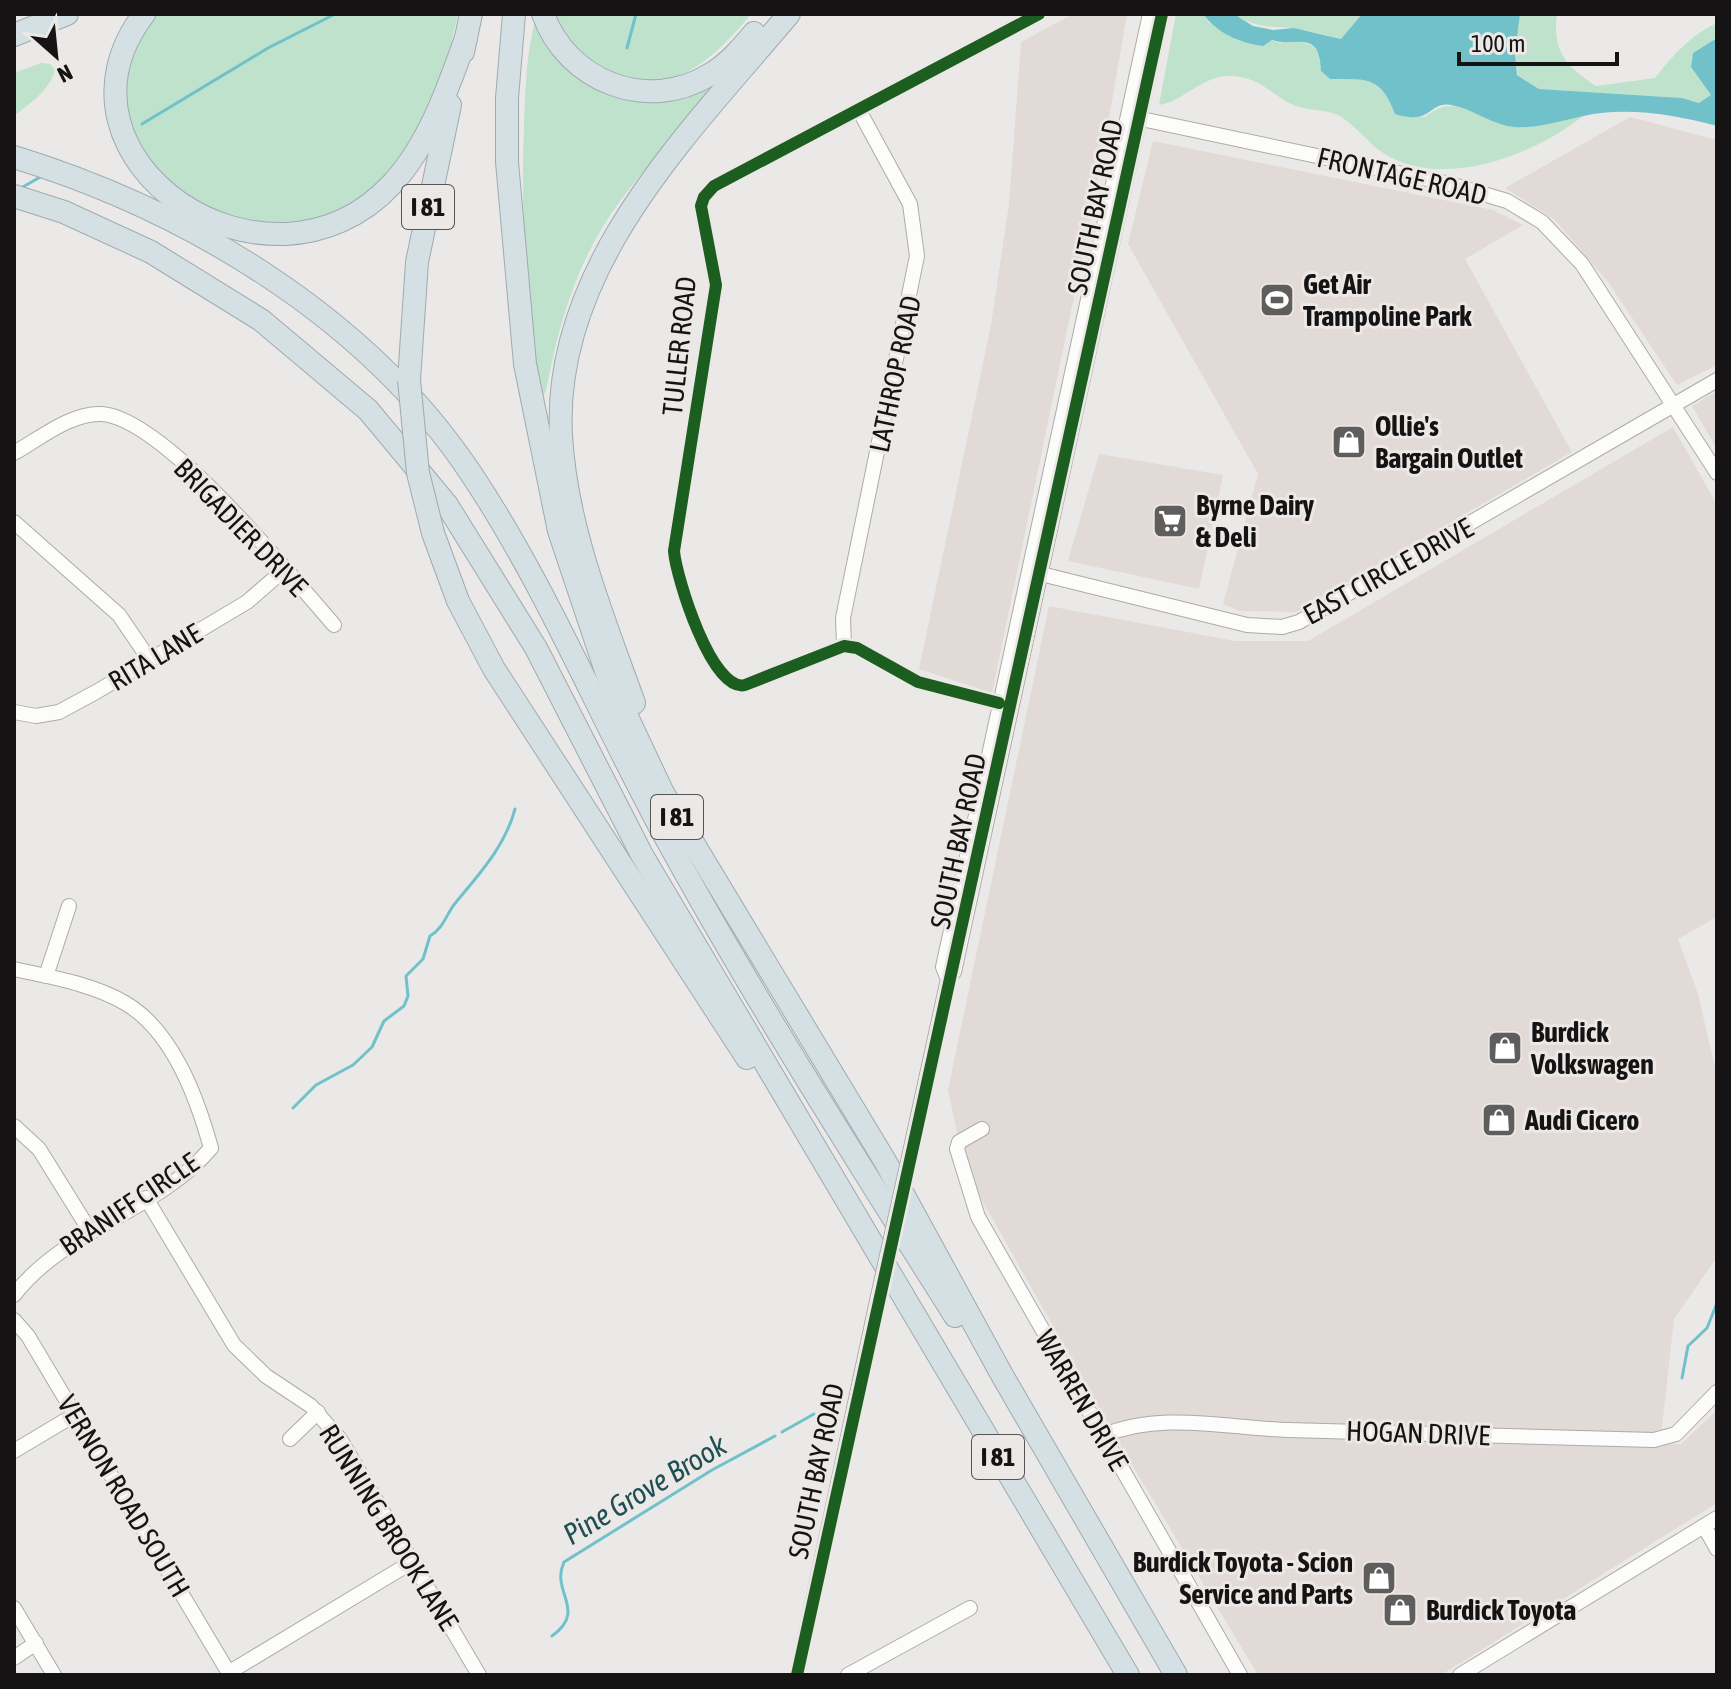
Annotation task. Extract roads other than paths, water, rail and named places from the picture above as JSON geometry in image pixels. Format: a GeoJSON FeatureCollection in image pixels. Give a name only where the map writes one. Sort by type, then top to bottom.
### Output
{"type":"FeatureCollection","features":[{"type":"Feature","properties":{"kind":"highway"},"geometry":{"type":"LineString","coordinates":[[14,35],[67,14]]}},
{"type":"Feature","properties":{"kind":"highway"},"geometry":{"type":"LineString","coordinates":[[144,14],[126,44],[117,79],[118,109],[128,142],[151,178],[182,206],[214,223],[253,233],[287,234],[322,228],[357,213],[383,193],[404,170],[431,125],[466,38]]}},
{"type":"Feature","properties":{"kind":"highway","name":"I 81"},"geometry":{"type":"LineString","coordinates":[[471,14],[417,262],[409,380],[417,463],[433,533],[458,601],[494,669],[767,1089],[869,1238],[1128,1675]]}},
{"type":"Feature","properties":{"kind":"highway","name":"I 81"},"geometry":{"type":"LineString","coordinates":[[514,14],[507,98],[507,162],[521,327],[536,432],[559,531],[594,639],[630,727],[673,809],[885,1161],[1094,1537],[1176,1675]]}},
{"type":"Feature","properties":{"kind":"highway"},"geometry":{"type":"LineString","coordinates":[[543,14],[560,46],[586,71],[610,84],[646,93],[673,90],[710,75],[742,48],[770,14]]}},
{"type":"Feature","properties":{"kind":"highway"},"geometry":{"type":"LineString","coordinates":[[673,809],[585,556],[564,462],[563,381],[589,289],[618,232],[688,136],[789,14]]}},
{"type":"Feature","properties":{"kind":"highway"},"geometry":{"type":"LineString","coordinates":[[22,159],[91,183],[195,233],[306,305],[383,369],[459,456],[516,546],[695,891],[815,1092],[1094,1537]]}},
{"type":"Feature","properties":{"kind":"highway"},"geometry":{"type":"LineString","coordinates":[[14,196],[43,205],[151,252],[261,320],[368,410],[429,481],[465,529],[513,609],[642,855],[869,1238]]}},
{"type":"Feature","properties":{"kind":"street","name":"TULLER ROAD"},"geometry":{"type":"LineString","coordinates":[[844,646],[738,687],[725,679],[687,605],[676,572],[674,551],[716,285],[701,206],[714,186],[860,112],[1039,14]]}},
{"type":"Feature","properties":{"kind":"street","name":"SOUTH BAY ROAD"},"geometry":{"type":"LineString","coordinates":[[1134,117],[1150,14]]}},
{"type":"Feature","properties":{"kind":"street","name":"SOUTH BAY ROAD"},"geometry":{"type":"LineString","coordinates":[[797,1675],[948,979],[954,972],[1034,572],[1134,117],[1162,14]]}},
{"type":"Feature","properties":{"kind":"street","name":"LATHROP ROAD"},"geometry":{"type":"LineString","coordinates":[[844,646],[843,618],[917,256],[910,204],[860,112]]}},
{"type":"Feature","properties":{"kind":"street","name":"FRONTAGE ROAD"},"geometry":{"type":"LineString","coordinates":[[1134,117],[1450,184],[1507,201],[1542,222],[1582,264],[1717,473]]}},
{"type":"Feature","properties":{"kind":"street","name":"EAST CIRCLE DRIVE"},"geometry":{"type":"LineString","coordinates":[[1034,572],[1247,625],[1282,627],[1299,622],[1717,380]]}},
{"type":"Feature","properties":{"kind":"street","name":"BRIGADIER DRIVE"},"geometry":{"type":"LineString","coordinates":[[14,453],[78,418],[99,413],[130,422],[192,471],[237,513],[334,625]]}},
{"type":"Feature","properties":{"kind":"street"},"geometry":{"type":"LineString","coordinates":[[14,522],[119,615],[149,659]]}},
{"type":"Feature","properties":{"kind":"street","name":"RITA LANE"},"geometry":{"type":"LineString","coordinates":[[14,712],[36,716],[59,712],[247,602],[285,569]]}},
{"type":"Feature","properties":{"kind":"street","name":"SOUTH BAY ROAD"},"geometry":{"type":"LineString","coordinates":[[948,979],[943,967],[999,703],[1034,572]]}},
{"type":"Feature","properties":{"kind":"street"},"geometry":{"type":"LineString","coordinates":[[844,646],[857,648],[918,682],[999,703]]}},
{"type":"Feature","properties":{"kind":"street"},"geometry":{"type":"LineString","coordinates":[[46,976],[69,906]]}},
{"type":"Feature","properties":{"kind":"street","name":"BRANIFF CIRCLE"},"geometry":{"type":"LineString","coordinates":[[14,969],[105,993],[134,1009],[163,1040],[196,1099],[211,1148],[190,1170],[51,1257],[14,1295]]}},
{"type":"Feature","properties":{"kind":"street"},"geometry":{"type":"LineString","coordinates":[[14,1126],[39,1149],[90,1231]]}},
{"type":"Feature","properties":{"kind":"street","name":"WARREN DRIVE"},"geometry":{"type":"LineString","coordinates":[[982,1129],[959,1142],[957,1149],[967,1191],[1102,1436],[1240,1675]]}},
{"type":"Feature","properties":{"kind":"street","name":"RUNNING BROOK LANE"},"geometry":{"type":"LineString","coordinates":[[146,1198],[234,1345],[266,1376],[318,1412],[340,1439],[479,1675]]}},
{"type":"Feature","properties":{"kind":"street","name":"VERNON ROAD SOUTH"},"geometry":{"type":"LineString","coordinates":[[14,1320],[28,1336],[76,1414],[229,1674]]}},
{"type":"Feature","properties":{"kind":"street","name":"HOGAN DRIVE"},"geometry":{"type":"LineString","coordinates":[[1102,1436],[1126,1426],[1172,1422],[1279,1429],[1654,1440],[1676,1434],[1717,1392]]}},
{"type":"Feature","properties":{"kind":"street"},"geometry":{"type":"LineString","coordinates":[[290,1439],[318,1412]]}},
{"type":"Feature","properties":{"kind":"street"},"geometry":{"type":"LineString","coordinates":[[14,1451],[76,1414]]}},
{"type":"Feature","properties":{"kind":"street"},"geometry":{"type":"LineString","coordinates":[[1460,1675],[1717,1518]]}},
{"type":"Feature","properties":{"kind":"street"},"geometry":{"type":"LineString","coordinates":[[1704,1526],[1717,1549]]}},
{"type":"Feature","properties":{"kind":"street"},"geometry":{"type":"LineString","coordinates":[[229,1674],[412,1562]]}},
{"type":"Feature","properties":{"kind":"street"},"geometry":{"type":"LineString","coordinates":[[14,1608],[54,1675]]}},
{"type":"Feature","properties":{"kind":"street"},"geometry":{"type":"LineString","coordinates":[[848,1675],[970,1608]]}},
{"type":"Feature","properties":{"kind":"street"},"geometry":{"type":"LineString","coordinates":[[14,1658],[36,1643]]}},
{"type":"Feature","properties":{"kind":"water"},"geometry":{"type":"Polygon","coordinates":[[[1203,14],[1234,14],[1253,26],[1273,30],[1294,28],[1341,39],[1362,14],[1520,14],[1515,53],[1517,75],[1539,89],[1682,98],[1699,103],[1711,95],[1691,67],[1693,53],[1717,38],[1717,126],[1659,114],[1616,112],[1515,127],[1451,105],[1438,106],[1417,117],[1407,117],[1395,114],[1384,92],[1371,82],[1330,79],[1321,71],[1320,57],[1311,44],[1272,40],[1263,46],[1246,42],[1222,32],[1203,14]]]}},
{"type":"Feature","properties":{"kind":"waterway"},"geometry":{"type":"LineString","coordinates":[[142,124],[268,48],[335,14]]}},
{"type":"Feature","properties":{"kind":"waterway"},"geometry":{"type":"LineString","coordinates":[[627,48],[636,14]]}},
{"type":"Feature","properties":{"kind":"waterway"},"geometry":{"type":"LineString","coordinates":[[21,188],[42,176]]}},
{"type":"Feature","properties":{"kind":"waterway"},"geometry":{"type":"LineString","coordinates":[[293,1108],[316,1085],[353,1065],[372,1047],[384,1021],[404,1006],[408,996],[406,976],[423,959],[430,936],[491,858],[505,835],[515,809]]}},
{"type":"Feature","properties":{"kind":"waterway"},"geometry":{"type":"LineString","coordinates":[[1682,1378],[1688,1346],[1707,1328],[1717,1303]]}},
{"type":"Feature","properties":{"kind":"waterway","name":"Pine Grove Brook"},"geometry":{"type":"LineString","coordinates":[[782,1432],[814,1414]]}},
{"type":"Feature","properties":{"kind":"waterway","name":"Pine Grove Brook"},"geometry":{"type":"LineString","coordinates":[[552,1636],[567,1618],[568,1609],[561,1583],[564,1562],[712,1470],[775,1436]]}},
{"type":"Feature","properties":{"kind":"place","name":"Get Air Trampoline Park"},"geometry":{"type":"Point","coordinates":[1277,300]}},
{"type":"Feature","properties":{"kind":"place","name":"Ollie's Bargain Outlet"},"geometry":{"type":"Point","coordinates":[1349,442]}},
{"type":"Feature","properties":{"kind":"place","name":"Byrne Dairy & Deli"},"geometry":{"type":"Point","coordinates":[1170,521]}},
{"type":"Feature","properties":{"kind":"place","name":"Burdick Volkswagen"},"geometry":{"type":"Point","coordinates":[1505,1048]}},
{"type":"Feature","properties":{"kind":"place","name":"Audi Cicero"},"geometry":{"type":"Point","coordinates":[1499,1120]}},
{"type":"Feature","properties":{"kind":"place","name":"Burdick Toyota - Scion Service and Parts"},"geometry":{"type":"Point","coordinates":[1379,1578]}},
{"type":"Feature","properties":{"kind":"place","name":"Burdick Toyota"},"geometry":{"type":"Point","coordinates":[1400,1610]}}]}
